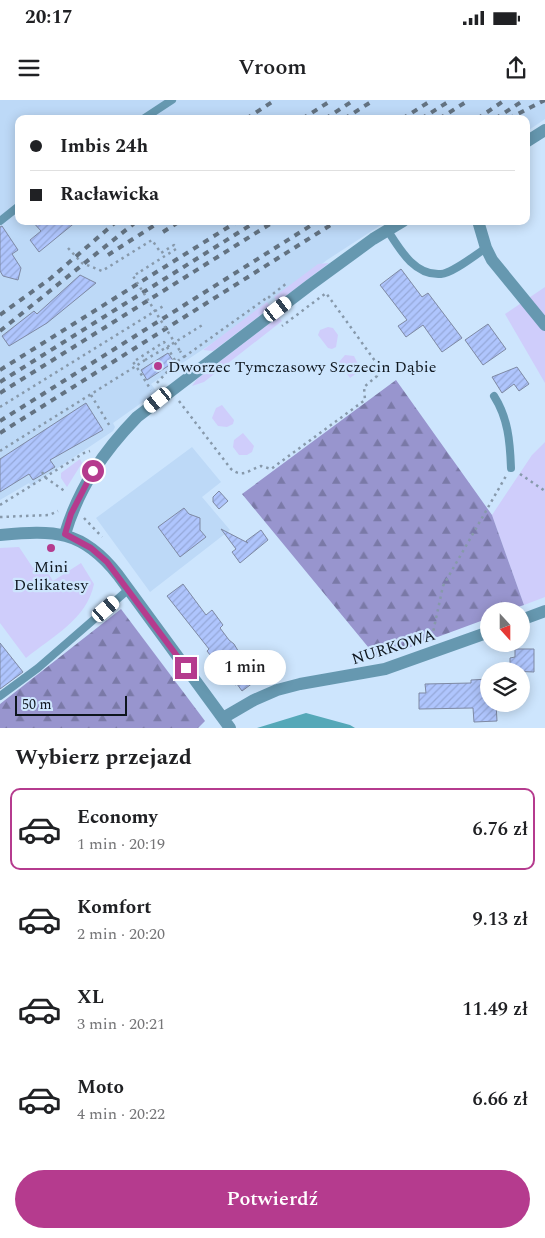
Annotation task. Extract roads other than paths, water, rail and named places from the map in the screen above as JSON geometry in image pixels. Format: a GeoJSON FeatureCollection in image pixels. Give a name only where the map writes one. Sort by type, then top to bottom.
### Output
{"type":"FeatureCollection","features":[{"type":"Feature","properties":{"kind":"street"},"geometry":{"type":"LineString","coordinates":[[530,139],[545,130]]}},
{"type":"Feature","properties":{"kind":"street"},"geometry":{"type":"LineString","coordinates":[[65,534],[78,498],[99,461],[120,433],[158,400],[310,285],[397,225]]}},
{"type":"Feature","properties":{"kind":"street"},"geometry":{"type":"LineString","coordinates":[[479,225],[486,248],[499,270],[545,325]]}},
{"type":"Feature","properties":{"kind":"street"},"geometry":{"type":"LineString","coordinates":[[0,535],[65,534],[99,554],[129,589],[226,723]]}},
{"type":"Feature","properties":{"kind":"street"},"geometry":{"type":"LineString","coordinates":[[530,617],[545,611]]}},
{"type":"Feature","properties":{"kind":"street","name":"NURKOWA"},"geometry":{"type":"LineString","coordinates":[[226,723],[254,700],[277,690],[300,684],[374,672],[480,635]]}},
{"type":"Feature","properties":{"kind":"lane"},"geometry":{"type":"LineString","coordinates":[[149,115],[172,100]]}},
{"type":"Feature","properties":{"kind":"lane"},"geometry":{"type":"LineString","coordinates":[[0,221],[15,209]]}},
{"type":"Feature","properties":{"kind":"lane"},"geometry":{"type":"LineString","coordinates":[[388,231],[411,263],[424,270],[442,274],[462,264],[486,248]]}},
{"type":"Feature","properties":{"kind":"lane"},"geometry":{"type":"LineString","coordinates":[[494,396],[503,410],[510,440],[511,468]]}},
{"type":"Feature","properties":{"kind":"lane"},"geometry":{"type":"LineString","coordinates":[[0,696],[38,668],[129,589]]}},
{"type":"Feature","properties":{"kind":"railway"},"geometry":{"type":"LineString","coordinates":[[252,115],[275,100]]}},
{"type":"Feature","properties":{"kind":"railway"},"geometry":{"type":"LineString","coordinates":[[308,115],[332,100]]}},
{"type":"Feature","properties":{"kind":"railway"},"geometry":{"type":"LineString","coordinates":[[331,115],[354,100]]}},
{"type":"Feature","properties":{"kind":"railway"},"geometry":{"type":"LineString","coordinates":[[350,115],[374,100]]}},
{"type":"Feature","properties":{"kind":"railway"},"geometry":{"type":"LineString","coordinates":[[408,115],[432,100]]}},
{"type":"Feature","properties":{"kind":"railway"},"geometry":{"type":"LineString","coordinates":[[427,115],[451,100]]}},
{"type":"Feature","properties":{"kind":"railway"},"geometry":{"type":"LineString","coordinates":[[445,115],[469,100]]}},
{"type":"Feature","properties":{"kind":"railway"},"geometry":{"type":"LineString","coordinates":[[483,115],[505,100]]}},
{"type":"Feature","properties":{"kind":"railway"},"geometry":{"type":"LineString","coordinates":[[501,115],[524,100]]}},
{"type":"Feature","properties":{"kind":"railway"},"geometry":{"type":"LineString","coordinates":[[516,115],[545,100]]}},
{"type":"Feature","properties":{"kind":"railway"},"geometry":{"type":"LineString","coordinates":[[0,315],[51,278],[112,225]]}},
{"type":"Feature","properties":{"kind":"railway"},"geometry":{"type":"LineString","coordinates":[[0,331],[132,225]]}},
{"type":"Feature","properties":{"kind":"railway"},"geometry":{"type":"LineString","coordinates":[[108,255],[155,225]]}},
{"type":"Feature","properties":{"kind":"railway"},"geometry":{"type":"LineString","coordinates":[[163,232],[174,225]]}},
{"type":"Feature","properties":{"kind":"railway"},"geometry":{"type":"LineString","coordinates":[[0,370],[232,225]]}},
{"type":"Feature","properties":{"kind":"railway"},"geometry":{"type":"LineString","coordinates":[[0,382],[251,225]]}},
{"type":"Feature","properties":{"kind":"railway"},"geometry":{"type":"LineString","coordinates":[[0,393],[269,225]]}},
{"type":"Feature","properties":{"kind":"railway"},"geometry":{"type":"LineString","coordinates":[[0,421],[312,225]]}},
{"type":"Feature","properties":{"kind":"railway"},"geometry":{"type":"LineString","coordinates":[[0,433],[331,225]]}},
{"type":"Feature","properties":{"kind":"place","name":"Dworzec Tymczasowy Szczecin Dąbie"},"geometry":{"type":"Point","coordinates":[158,366]}},
{"type":"Feature","properties":{"kind":"place","name":"Mini Delikatesy"},"geometry":{"type":"Point","coordinates":[51,548]}}]}
